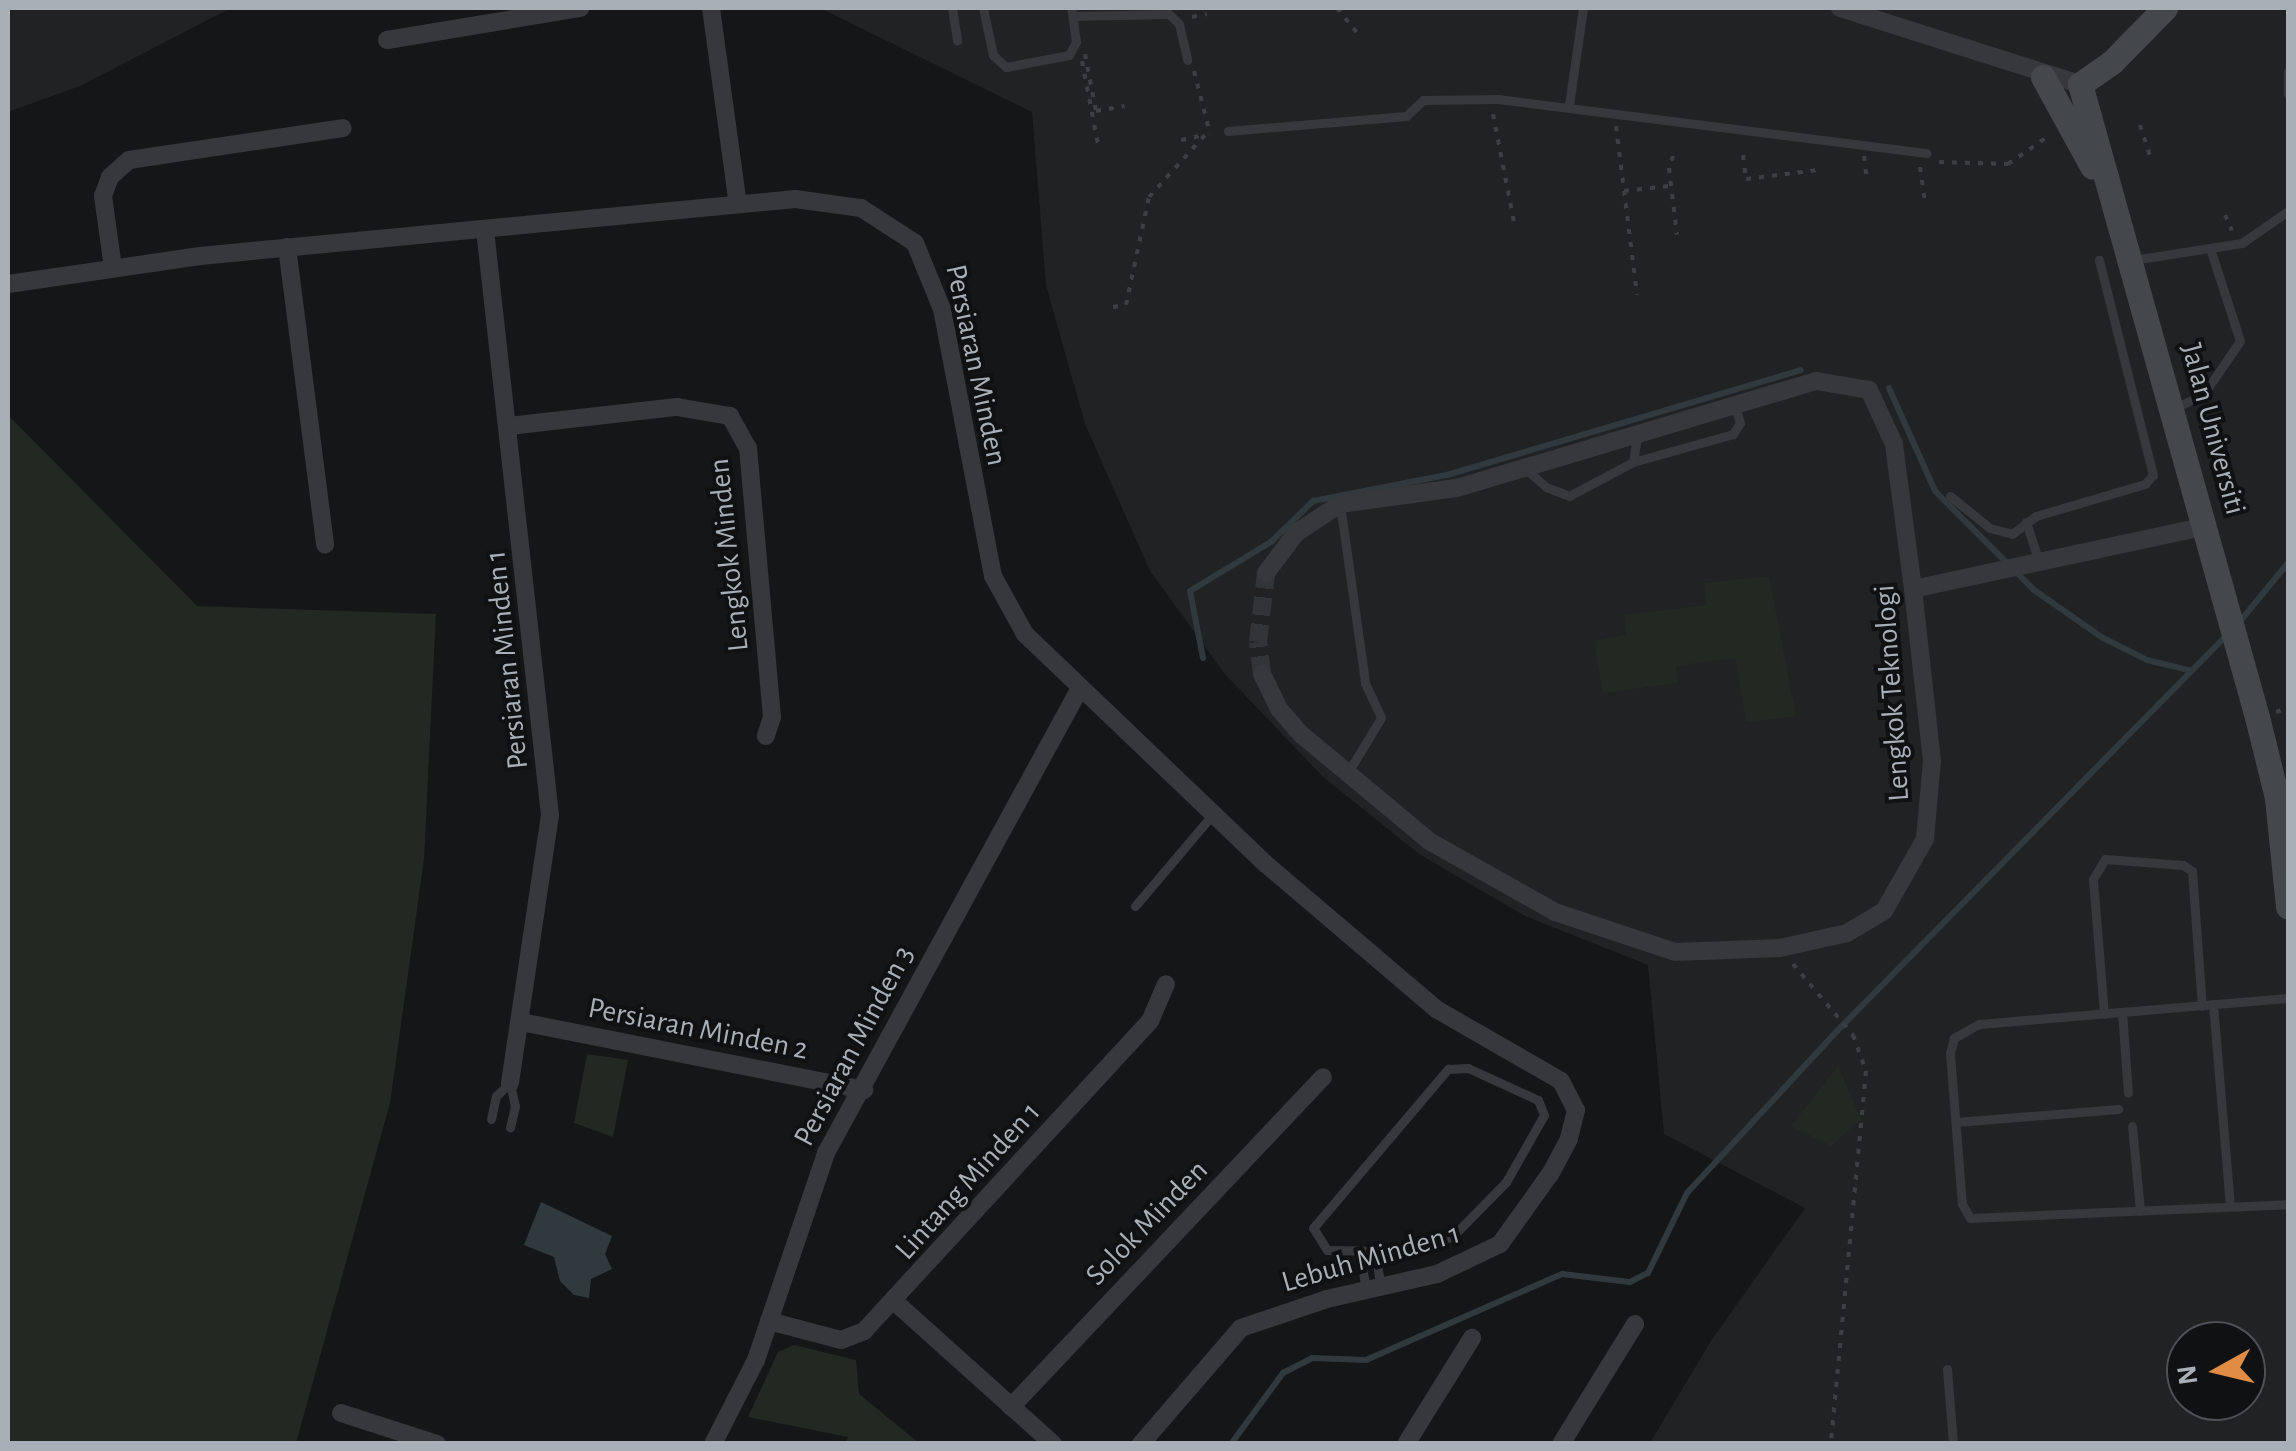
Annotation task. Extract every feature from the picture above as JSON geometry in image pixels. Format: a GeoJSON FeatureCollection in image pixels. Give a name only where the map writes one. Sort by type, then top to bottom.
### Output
{"type":"FeatureCollection","features":[{"type":"Feature","properties":{"kind":"street"},"geometry":{"type":"LineString","coordinates":[[387,40],[580,8]]}},
{"type":"Feature","properties":{"kind":"street"},"geometry":{"type":"LineString","coordinates":[[711,8],[738,204]]}},
{"type":"Feature","properties":{"kind":"street"},"geometry":{"type":"LineString","coordinates":[[1840,8],[2043,77],[2080,84],[2112,62],[2164,8]]}},
{"type":"Feature","properties":{"kind":"street"},"geometry":{"type":"LineString","coordinates":[[2043,77],[2112,194]]}},
{"type":"Feature","properties":{"kind":"street","name":"Jalan Universiti"},"geometry":{"type":"LineString","coordinates":[[2080,84],[2228,602],[2287,851],[2288,906]]}},
{"type":"Feature","properties":{"kind":"street"},"geometry":{"type":"LineString","coordinates":[[114,268],[103,196],[110,177],[129,160],[343,128]]}},
{"type":"Feature","properties":{"kind":"street","name":"Persiaran Minden"},"geometry":{"type":"LineString","coordinates":[[8,284],[287,248],[738,204],[818,198],[862,208],[898,228],[926,259],[942,309],[993,576],[1025,634],[1079,690],[1436,1009],[1560,1080],[1573,1098]]}},
{"type":"Feature","properties":{"kind":"street","name":"Persiaran Minden 1"},"geometry":{"type":"LineString","coordinates":[[485,230],[550,815],[510,1082]]}},
{"type":"Feature","properties":{"kind":"street"},"geometry":{"type":"LineString","coordinates":[[287,248],[325,544]]}},
{"type":"Feature","properties":{"kind":"street","name":"Lengkok Teknologi"},"geometry":{"type":"LineString","coordinates":[[1262,674],[1279,708],[1346,776],[1429,841],[1555,912],[1675,952],[1780,948],[1847,933],[1884,911],[1925,839],[1932,762],[1913,590],[1894,444],[1886,415],[1869,390],[1816,380],[1447,490],[1340,504],[1296,533],[1266,573]]}},
{"type":"Feature","properties":{"kind":"street","name":"Lengkok Minden"},"geometry":{"type":"LineString","coordinates":[[509,426],[677,407],[730,416],[750,464],[772,717],[766,736]]}},
{"type":"Feature","properties":{"kind":"street"},"geometry":{"type":"LineString","coordinates":[[1913,590],[2206,526]]}},
{"type":"Feature","properties":{"kind":"street","name":"Persiaran Minden 3"},"geometry":{"type":"LineString","coordinates":[[712,1444],[769,1322],[807,1195],[1079,690]]}},
{"type":"Feature","properties":{"kind":"street","name":"Lintang Minden 1"},"geometry":{"type":"LineString","coordinates":[[769,1322],[852,1339],[894,1302],[1150,1021],[1166,984]]}},
{"type":"Feature","properties":{"kind":"street","name":"Persiaran Minden 2"},"geometry":{"type":"LineString","coordinates":[[521,1022],[864,1090]]}},
{"type":"Feature","properties":{"kind":"street","name":"Solok Minden"},"geometry":{"type":"LineString","coordinates":[[1011,1407],[1323,1077]]}},
{"type":"Feature","properties":{"kind":"street","name":"Lebuh Minden 1"},"geometry":{"type":"LineString","coordinates":[[1141,1444],[1232,1334],[1272,1315],[1461,1266],[1500,1244],[1570,1139],[1573,1098]]}},
{"type":"Feature","properties":{"kind":"street"},"geometry":{"type":"LineString","coordinates":[[894,1302],[1053,1444]]}},
{"type":"Feature","properties":{"kind":"street"},"geometry":{"type":"LineString","coordinates":[[1561,1444],[1635,1324]]}},
{"type":"Feature","properties":{"kind":"street"},"geometry":{"type":"LineString","coordinates":[[1406,1444],[1472,1338]]}},
{"type":"Feature","properties":{"kind":"street"},"geometry":{"type":"LineString","coordinates":[[341,1412],[437,1444]]}},
{"type":"Feature","properties":{"kind":"lane"},"geometry":{"type":"LineString","coordinates":[[952,8],[957,41]]}},
{"type":"Feature","properties":{"kind":"lane"},"geometry":{"type":"LineString","coordinates":[[983,8],[1000,65],[1063,58],[1075,45],[1072,12],[1170,14],[1179,24],[1186,60]]}},
{"type":"Feature","properties":{"kind":"lane"},"geometry":{"type":"LineString","coordinates":[[1569,106],[1583,8]]}},
{"type":"Feature","properties":{"kind":"lane"},"geometry":{"type":"LineString","coordinates":[[2288,70],[2288,94]]}},
{"type":"Feature","properties":{"kind":"lane"},"geometry":{"type":"LineString","coordinates":[[1228,130],[1284,121],[1346,125],[1406,116],[1423,100],[1490,100],[1569,106],[1927,153]]}},
{"type":"Feature","properties":{"kind":"lane"},"geometry":{"type":"LineString","coordinates":[[2132,260],[2211,251],[2242,243],[2288,211]]}},
{"type":"Feature","properties":{"kind":"lane"},"geometry":{"type":"LineString","coordinates":[[2174,408],[2203,395],[2240,341],[2211,251]]}},
{"type":"Feature","properties":{"kind":"lane"},"geometry":{"type":"LineString","coordinates":[[1950,496],[2000,532],[2012,534],[2026,522],[2145,484],[2153,475],[2099,260]]}},
{"type":"Feature","properties":{"kind":"lane"},"geometry":{"type":"LineString","coordinates":[[2122,351],[2153,334]]}},
{"type":"Feature","properties":{"kind":"lane"},"geometry":{"type":"LineString","coordinates":[[1526,468],[1546,487],[1569,496],[1633,462],[1733,434],[1740,423],[1735,406]]}},
{"type":"Feature","properties":{"kind":"lane"},"geometry":{"type":"LineString","coordinates":[[1633,462],[1637,436]]}},
{"type":"Feature","properties":{"kind":"lane"},"geometry":{"type":"LineString","coordinates":[[1340,504],[1364,684],[1381,718],[1346,776]]}},
{"type":"Feature","properties":{"kind":"lane"},"geometry":{"type":"LineString","coordinates":[[2026,522],[2032,564]]}},
{"type":"Feature","properties":{"kind":"lane"},"geometry":{"type":"LineString","coordinates":[[1135,906],[1214,813]]}},
{"type":"Feature","properties":{"kind":"lane"},"geometry":{"type":"LineString","coordinates":[[2104,1014],[2093,878],[2104,860],[2183,865],[2192,872],[2230,1205]]}},
{"type":"Feature","properties":{"kind":"lane"},"geometry":{"type":"LineString","coordinates":[[2288,998],[1965,1028],[1950,1053],[1962,1204],[1970,1218],[2288,1204]]}},
{"type":"Feature","properties":{"kind":"lane"},"geometry":{"type":"LineString","coordinates":[[2122,1012],[2128,1093]]}},
{"type":"Feature","properties":{"kind":"lane"},"geometry":{"type":"LineString","coordinates":[[1468,1068],[1538,1100],[1544,1116],[1536,1132],[1470,1223],[1423,1246],[1360,1253],[1327,1250],[1313,1228],[1448,1069],[1468,1068]]}},
{"type":"Feature","properties":{"kind":"lane"},"geometry":{"type":"LineString","coordinates":[[491,1119],[496,1096],[510,1082]]}},
{"type":"Feature","properties":{"kind":"lane"},"geometry":{"type":"LineString","coordinates":[[510,1082],[515,1106],[510,1126]]}},
{"type":"Feature","properties":{"kind":"lane"},"geometry":{"type":"LineString","coordinates":[[1956,1122],[2118,1109]]}},
{"type":"Feature","properties":{"kind":"lane"},"geometry":{"type":"LineString","coordinates":[[2132,1126],[2140,1211]]}},
{"type":"Feature","properties":{"kind":"lane"},"geometry":{"type":"LineString","coordinates":[[1374,1288],[1375,1251]]}},
{"type":"Feature","properties":{"kind":"lane"},"geometry":{"type":"LineString","coordinates":[[1360,1253],[1374,1288]]}},
{"type":"Feature","properties":{"kind":"lane"},"geometry":{"type":"LineString","coordinates":[[1947,1369],[1953,1444]]}},
{"type":"Feature","properties":{"kind":"path"},"geometry":{"type":"LineString","coordinates":[[1338,8],[1359,36]]}},
{"type":"Feature","properties":{"kind":"path"},"geometry":{"type":"LineString","coordinates":[[1188,18],[1208,14]]}},
{"type":"Feature","properties":{"kind":"path"},"geometry":{"type":"LineString","coordinates":[[1075,45],[1086,56],[1096,110],[1125,106]]}},
{"type":"Feature","properties":{"kind":"path"},"geometry":{"type":"LineString","coordinates":[[1075,45],[1099,149]]}},
{"type":"Feature","properties":{"kind":"path"},"geometry":{"type":"LineString","coordinates":[[1186,60],[1200,80],[1207,134]]}},
{"type":"Feature","properties":{"kind":"path"},"geometry":{"type":"LineString","coordinates":[[1490,100],[1515,227]]}},
{"type":"Feature","properties":{"kind":"path"},"geometry":{"type":"LineString","coordinates":[[1614,112],[1637,294]]}},
{"type":"Feature","properties":{"kind":"path"},"geometry":{"type":"LineString","coordinates":[[2140,125],[2150,156]]}},
{"type":"Feature","properties":{"kind":"path"},"geometry":{"type":"LineString","coordinates":[[1181,140],[1228,130]]}},
{"type":"Feature","properties":{"kind":"path"},"geometry":{"type":"LineString","coordinates":[[1927,153],[1939,162],[2008,164],[2052,133]]}},
{"type":"Feature","properties":{"kind":"path"},"geometry":{"type":"LineString","coordinates":[[1113,307],[1126,305],[1149,197],[1207,134]]}},
{"type":"Feature","properties":{"kind":"path"},"geometry":{"type":"LineString","coordinates":[[1743,154],[1746,178],[1817,170]]}},
{"type":"Feature","properties":{"kind":"path"},"geometry":{"type":"LineString","coordinates":[[1673,156],[1671,186],[1677,235]]}},
{"type":"Feature","properties":{"kind":"path"},"geometry":{"type":"LineString","coordinates":[[1865,164],[1868,182]]}},
{"type":"Feature","properties":{"kind":"path"},"geometry":{"type":"LineString","coordinates":[[1921,174],[1924,202]]}},
{"type":"Feature","properties":{"kind":"path"},"geometry":{"type":"LineString","coordinates":[[1624,191],[1671,186]]}},
{"type":"Feature","properties":{"kind":"path"},"geometry":{"type":"LineString","coordinates":[[1780,948],[1852,1035],[1866,1070],[1830,1444]]}},
{"type":"Feature","properties":{"kind":"shaded area"},"geometry":{"type":"Polygon","coordinates":[[[8,8],[231,8],[80,86],[8,112],[8,8]]]}},
{"type":"Feature","properties":{"kind":"shaded area"},"geometry":{"type":"Polygon","coordinates":[[[820,8],[2288,8],[2288,1443],[1650,1443],[1711,1341],[1805,1208],[1664,1134],[1648,965],[1525,916],[1419,854],[1322,776],[1224,673],[1150,571],[1085,424],[1046,285],[1032,112],[820,8]]]}},
{"type":"Feature","properties":{"kind":"shaded area"},"geometry":{"type":"Polygon","coordinates":[[[8,415],[197,606],[436,614],[424,859],[390,1103],[296,1443],[8,1443],[8,415]]]}},
{"type":"Feature","properties":{"kind":"shaded area"},"geometry":{"type":"Polygon","coordinates":[[[1769,576],[1796,716],[1746,722],[1735,658],[1676,666],[1678,683],[1603,693],[1594,641],[1626,635],[1624,615],[1706,605],[1704,583],[1769,576]]]}},
{"type":"Feature","properties":{"kind":"shaded area"},"geometry":{"type":"Polygon","coordinates":[[[587,1054],[628,1060],[613,1137],[574,1123],[587,1054]]]}},
{"type":"Feature","properties":{"kind":"shaded area"},"geometry":{"type":"Polygon","coordinates":[[[1838,1066],[1861,1119],[1831,1146],[1791,1126],[1838,1066]]]}},
{"type":"Feature","properties":{"kind":"shaded area"},"geometry":{"type":"Polygon","coordinates":[[[541,1202],[612,1236],[605,1254],[612,1269],[591,1279],[589,1298],[574,1295],[560,1281],[554,1257],[524,1245],[541,1202]]]}},
{"type":"Feature","properties":{"kind":"shaded area"},"geometry":{"type":"Polygon","coordinates":[[[794,1345],[856,1360],[859,1394],[919,1443],[846,1443],[848,1437],[748,1417],[778,1352],[794,1345]]]}},
{"type":"Feature","properties":{"kind":"waterway"},"geometry":{"type":"LineString","coordinates":[[1203,658],[1190,591],[1271,542],[1313,501],[1447,475],[1801,370]]}},
{"type":"Feature","properties":{"kind":"waterway"},"geometry":{"type":"LineString","coordinates":[[1889,388],[1935,491],[2034,590],[2103,638],[2147,660],[2192,671]]}},
{"type":"Feature","properties":{"kind":"waterway"},"geometry":{"type":"LineString","coordinates":[[2237,625],[2288,563]]}},
{"type":"Feature","properties":{"kind":"waterway"},"geometry":{"type":"LineString","coordinates":[[1231,1444],[1283,1373],[1312,1358],[1366,1360],[1562,1274],[1630,1282],[1648,1273],[1687,1193],[1837,1031],[2228,634]]}},
{"type":"Feature","properties":{"kind":"tunnel"},"geometry":{"type":"LineString","coordinates":[[1262,674],[1258,642],[1266,573]]}}]}
